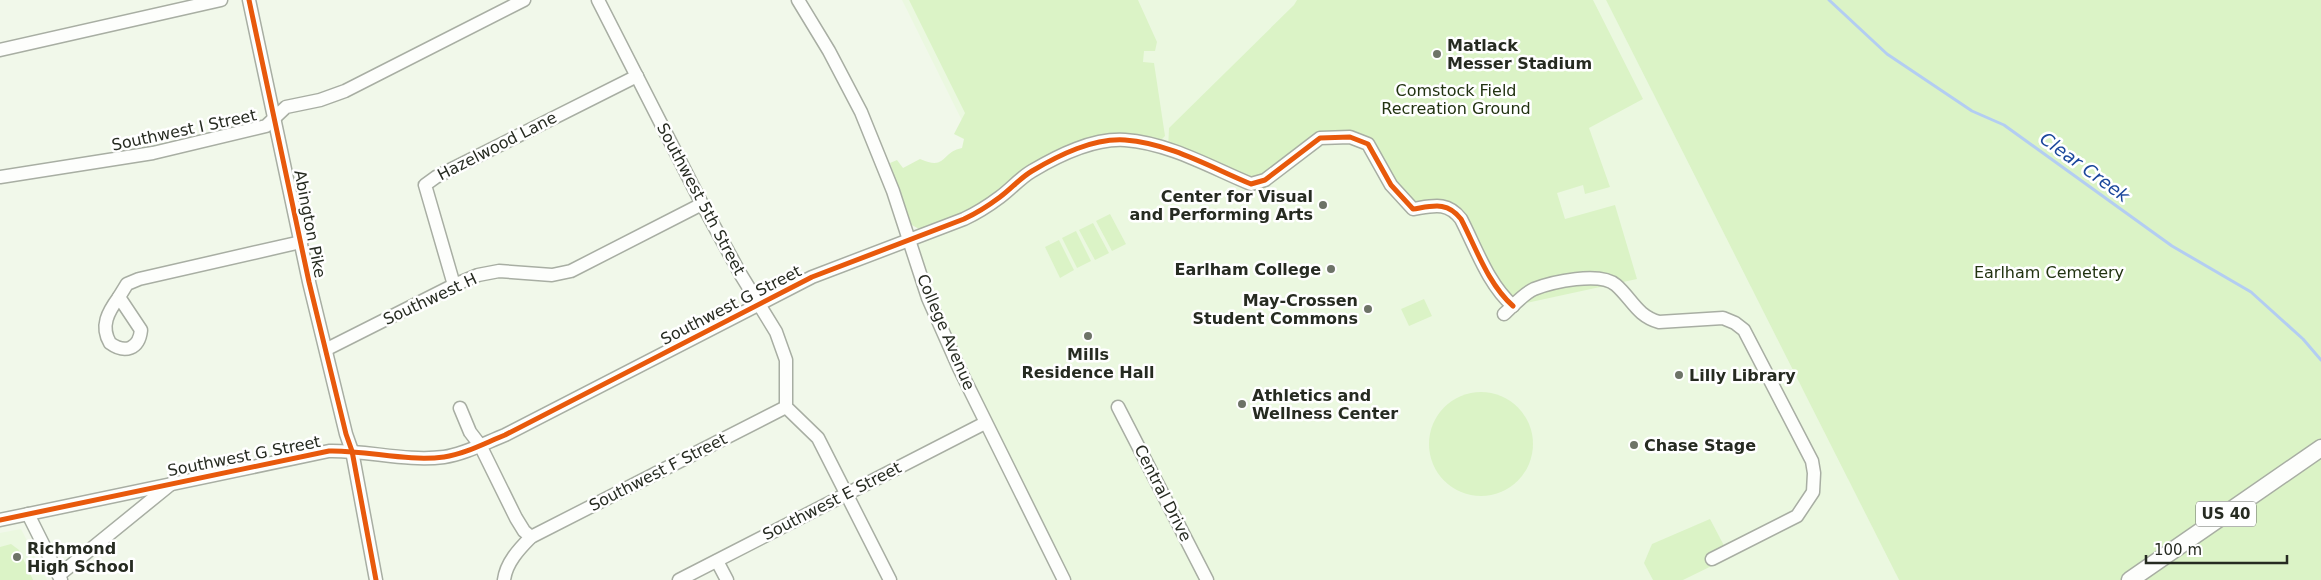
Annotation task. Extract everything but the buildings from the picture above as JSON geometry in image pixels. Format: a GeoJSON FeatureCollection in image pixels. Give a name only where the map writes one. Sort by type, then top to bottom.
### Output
{"type":"FeatureCollection","features":[{"type":"Feature","properties":{"kind":"main road","name":"US 40"},"geometry":{"type":"LineString","coordinates":[[2130,580],[2321,448]]}},
{"type":"Feature","properties":{"kind":"street"},"geometry":{"type":"LineString","coordinates":[[0,50],[221,0]]}},
{"type":"Feature","properties":{"kind":"street","name":"Abington Pike"},"geometry":{"type":"LineString","coordinates":[[249,0],[321,334],[327,349],[346,434],[352,451],[376,580]]}},
{"type":"Feature","properties":{"kind":"street","name":"Southwest I Street"},"geometry":{"type":"LineString","coordinates":[[0,176],[153,153],[266,126],[286,107],[320,100],[345,91],[524,0]]}},
{"type":"Feature","properties":{"kind":"street","name":"Southwest 5th Street"},"geometry":{"type":"LineString","coordinates":[[598,0],[702,204],[741,275],[776,332],[784,351],[786,407]]}},
{"type":"Feature","properties":{"kind":"street","name":"College Avenue"},"geometry":{"type":"LineString","coordinates":[[798,0],[829,51],[861,112],[911,240],[928,298],[985,423],[1064,580]]}},
{"type":"Feature","properties":{"kind":"street","name":"Hazelwood Lane"},"geometry":{"type":"LineString","coordinates":[[454,285],[425,185],[436,177],[637,76]]}},
{"type":"Feature","properties":{"kind":"street","name":"Southwest G Street"},"geometry":{"type":"LineString","coordinates":[[0,520],[329,451],[442,457],[480,445],[505,435],[836,266],[911,240],[980,211],[1030,172],[1065,154],[1089,145],[1125,140],[1151,144],[1251,184],[1265,180],[1320,138],[1350,137],[1368,144],[1391,185],[1413,209],[1448,207],[1455,211],[1461,219],[1491,279],[1503,297],[1508,310],[1532,290],[1560,281],[1600,279],[1615,283],[1634,307],[1650,320],[1659,322],[1724,318],[1744,330],[1812,461],[1814,473],[1813,492],[1797,516],[1712,558]]}},
{"type":"Feature","properties":{"kind":"street","name":"Southwest H"},"geometry":{"type":"LineString","coordinates":[[327,349],[454,285],[478,276],[499,271],[544,275],[570,270],[702,204]]}},
{"type":"Feature","properties":{"kind":"street"},"geometry":{"type":"LineString","coordinates":[[119,297],[127,284],[139,279],[301,242]]}},
{"type":"Feature","properties":{"kind":"street"},"geometry":{"type":"LineString","coordinates":[[786,407],[818,438],[890,580]]}},
{"type":"Feature","properties":{"kind":"street","name":"Southwest F Street"},"geometry":{"type":"LineString","coordinates":[[530,537],[786,407]]}},
{"type":"Feature","properties":{"kind":"street","name":"Central Drive"},"geometry":{"type":"LineString","coordinates":[[1118,407],[1207,580]]}},
{"type":"Feature","properties":{"kind":"street"},"geometry":{"type":"LineString","coordinates":[[460,408],[470,432],[480,445],[516,518],[530,537],[515,554],[504,574],[504,580]]}},
{"type":"Feature","properties":{"kind":"street","name":"Southwest E Street"},"geometry":{"type":"LineString","coordinates":[[679,580],[985,423]]}},
{"type":"Feature","properties":{"kind":"street"},"geometry":{"type":"LineString","coordinates":[[28,514],[60,578],[173,483]]}},
{"type":"Feature","properties":{"kind":"street"},"geometry":{"type":"LineString","coordinates":[[717,561],[726,580]]}},
{"type":"Feature","properties":{"kind":"shaded area","name":"Earlham College"},"geometry":{"type":"Polygon","coordinates":[[[902,0],[1606,0],[1899,580],[1064,580],[959,368],[911,240],[1000,197],[902,0]]]}},
{"type":"Feature","properties":{"kind":"shaded area","name":"Richmond High School"},"geometry":{"type":"Polygon","coordinates":[[[21,529],[47,580],[0,580],[0,533],[21,529]]]}},
{"type":"Feature","properties":{"kind":"green space"},"geometry":{"type":"Polygon","coordinates":[[[909,0],[1138,0],[1157,42],[1155,51],[1144,51],[1143,62],[1154,63],[1165,136],[1160,141],[1107,136],[959,216],[927,228],[919,229],[910,224],[890,163],[897,160],[903,168],[920,159],[935,163],[940,162],[950,153],[962,148],[964,139],[954,134],[965,113],[909,0]]]}},
{"type":"Feature","properties":{"kind":"green space","name":"Comstock Field Recreation Ground"},"geometry":{"type":"Polygon","coordinates":[[[1297,0],[1593,0],[1643,99],[1589,128],[1610,187],[1585,194],[1583,185],[1557,193],[1565,219],[1615,205],[1637,279],[1513,306],[1455,211],[1413,209],[1368,144],[1320,138],[1251,184],[1168,150],[1169,128],[1297,0]]]}},
{"type":"Feature","properties":{"kind":"green space","name":"Earlham Cemetery"},"geometry":{"type":"Polygon","coordinates":[[[1606,0],[2321,0],[2321,580],[1899,580],[1606,0]]]}},
{"type":"Feature","properties":{"kind":"green space"},"geometry":{"type":"Polygon","coordinates":[[[1110,214],[1126,244],[1112,251],[1096,221],[1110,214]]]}},
{"type":"Feature","properties":{"kind":"green space"},"geometry":{"type":"Polygon","coordinates":[[[1093,223],[1109,253],[1095,260],[1079,230],[1093,223]]]}},
{"type":"Feature","properties":{"kind":"green space"},"geometry":{"type":"Polygon","coordinates":[[[1076,231],[1091,261],[1077,268],[1062,238],[1076,231]]]}},
{"type":"Feature","properties":{"kind":"green space"},"geometry":{"type":"Polygon","coordinates":[[[1059,240],[1074,270],[1060,278],[1045,247],[1059,240]]]}},
{"type":"Feature","properties":{"kind":"green space"},"geometry":{"type":"Polygon","coordinates":[[[1424,299],[1432,316],[1409,326],[1401,309],[1424,299]]]}},
{"type":"Feature","properties":{"kind":"green space"},"geometry":{"type":"Polygon","coordinates":[[[1481,392],[1501,396],[1510,401],[1524,415],[1529,424],[1533,444],[1529,464],[1524,473],[1510,487],[1501,492],[1481,496],[1461,492],[1452,487],[1438,473],[1433,464],[1429,444],[1433,424],[1438,415],[1452,401],[1461,396],[1481,392]]]}},
{"type":"Feature","properties":{"kind":"green space"},"geometry":{"type":"Polygon","coordinates":[[[1710,519],[1730,557],[1683,580],[1653,580],[1644,563],[1652,544],[1710,519]]]}},
{"type":"Feature","properties":{"kind":"green space"},"geometry":{"type":"Polygon","coordinates":[[[11,544],[19,550],[33,580],[0,580],[0,547],[11,544]]]}},
{"type":"Feature","properties":{"kind":"waterway","name":"Clear Creek"},"geometry":{"type":"LineString","coordinates":[[1829,0],[1887,54],[1972,111],[2004,125],[2172,246],[2251,292],[2303,339],[2321,360]]}},
{"type":"Feature","properties":{"kind":"cycle path"},"geometry":{"type":"LineString","coordinates":[[249,0],[309,282],[346,434],[352,451],[376,580]]}},
{"type":"Feature","properties":{"kind":"cycle path"},"geometry":{"type":"LineString","coordinates":[[0,520],[329,451],[415,458],[452,456],[467,451],[505,435],[812,277],[969,217],[1004,194],[1023,177],[1042,165],[1077,149],[1113,140],[1141,142],[1174,151],[1251,184],[1265,180],[1320,138],[1350,137],[1368,144],[1391,185],[1413,209],[1439,206],[1456,213],[1461,219],[1496,287],[1513,306]]}},
{"type":"Feature","properties":{"kind":"place","name":"Matlack Messer Stadium"},"geometry":{"type":"Point","coordinates":[1437,54]}},
{"type":"Feature","properties":{"kind":"place","name":"Center for Visual and Performing Arts"},"geometry":{"type":"Point","coordinates":[1323,205]}},
{"type":"Feature","properties":{"kind":"place","name":"Earlham College"},"geometry":{"type":"Point","coordinates":[1331,269]}},
{"type":"Feature","properties":{"kind":"place","name":"May-Crossen Student Commons"},"geometry":{"type":"Point","coordinates":[1368,309]}},
{"type":"Feature","properties":{"kind":"place","name":"Mills Residence Hall"},"geometry":{"type":"Point","coordinates":[1088,336]}},
{"type":"Feature","properties":{"kind":"place","name":"Lilly Library"},"geometry":{"type":"Point","coordinates":[1679,375]}},
{"type":"Feature","properties":{"kind":"place","name":"Athletics and Wellness Center"},"geometry":{"type":"Point","coordinates":[1242,404]}},
{"type":"Feature","properties":{"kind":"place","name":"Chase Stage"},"geometry":{"type":"Point","coordinates":[1634,445]}},
{"type":"Feature","properties":{"kind":"place","name":"Richmond High School"},"geometry":{"type":"Point","coordinates":[17,557]}}]}
